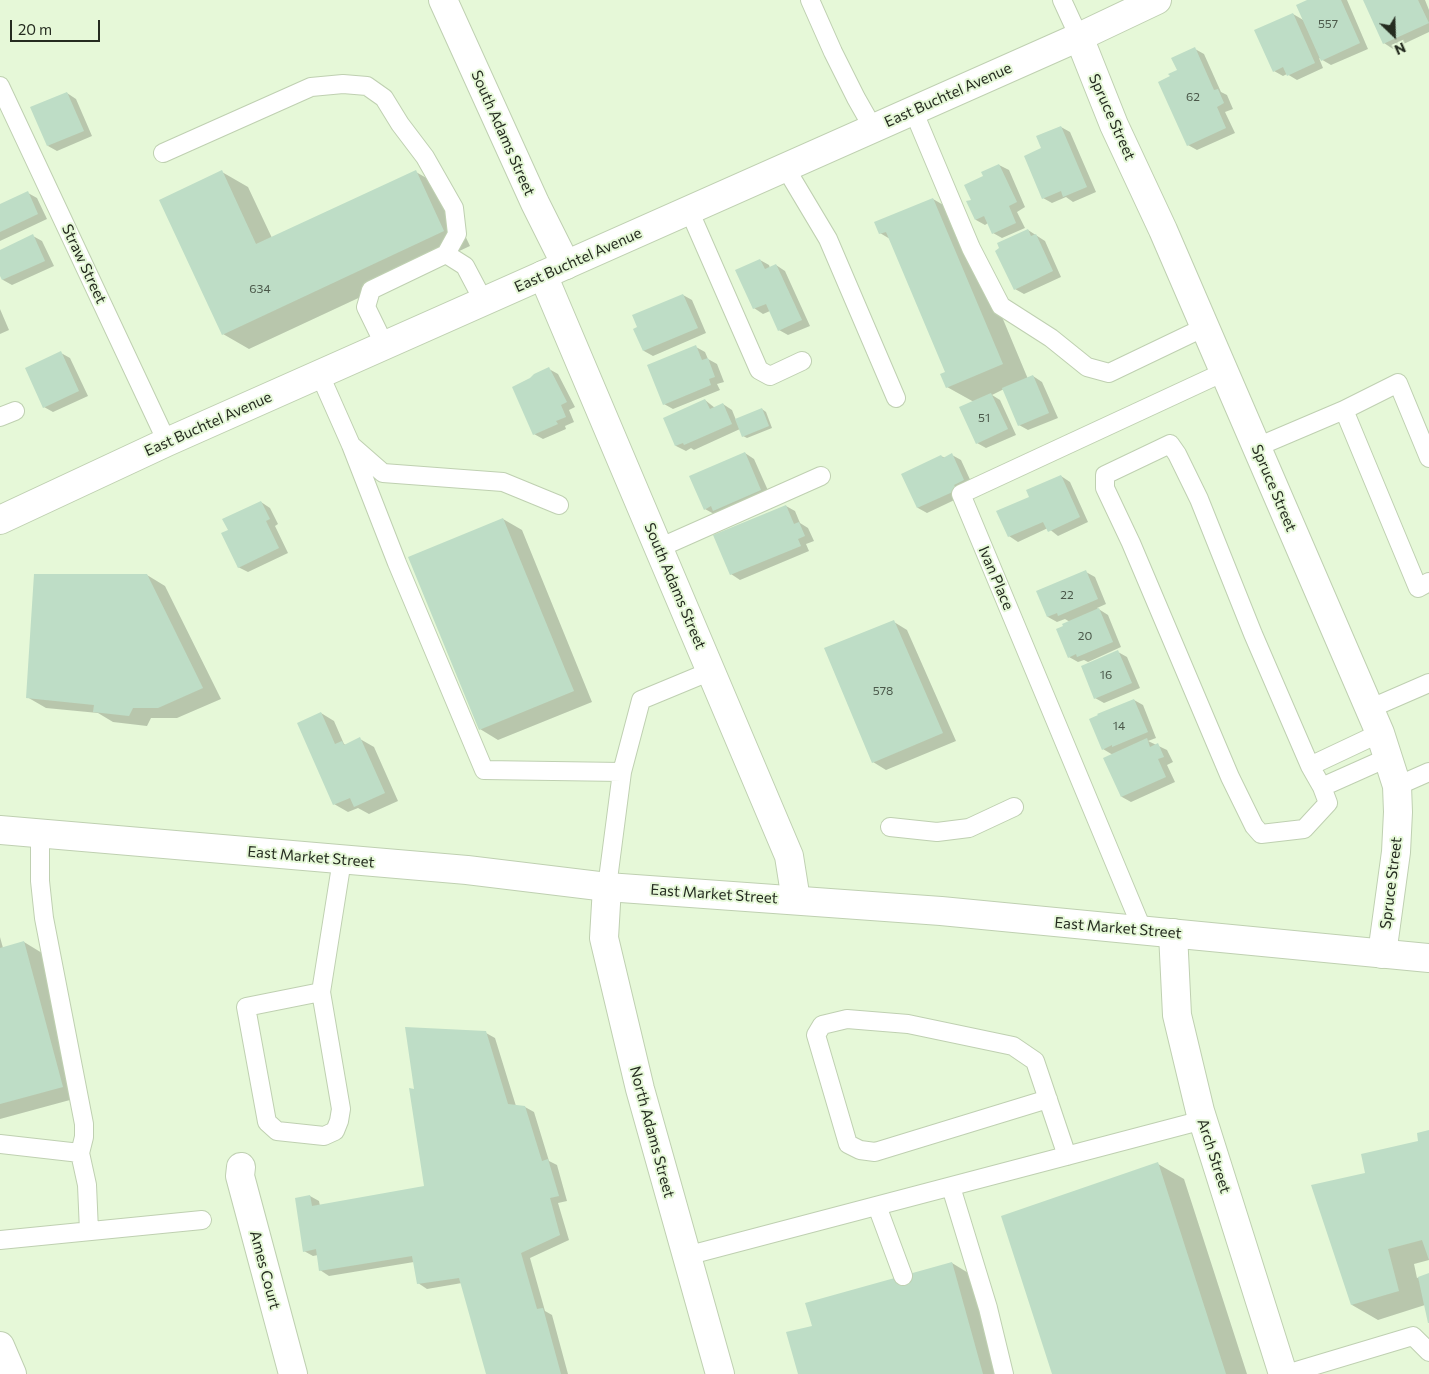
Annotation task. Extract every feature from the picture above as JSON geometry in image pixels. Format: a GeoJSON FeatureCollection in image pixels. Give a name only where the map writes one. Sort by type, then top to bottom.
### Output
{"type":"FeatureCollection","features":[{"type":"Feature","properties":{"kind":"street","name":"South Adams Street"},"geometry":{"type":"LineString","coordinates":[[443,0],[535,204],[554,270],[658,548],[789,856],[796,900]]}},
{"type":"Feature","properties":{"kind":"street","name":"East Buchtel Avenue"},"geometry":{"type":"LineString","coordinates":[[0,520],[167,442],[1079,37],[1157,0]]}},
{"type":"Feature","properties":{"kind":"street","name":"Spruce Street"},"geometry":{"type":"LineString","coordinates":[[1079,37],[1114,125],[1163,230],[1379,733],[1397,786],[1396,852],[1382,954]]}},
{"type":"Feature","properties":{"kind":"street","name":"East Market Street"},"geometry":{"type":"LineString","coordinates":[[0,830],[467,870],[607,887],[941,911],[1429,958]]}},
{"type":"Feature","properties":{"kind":"street","name":"North Adams Street"},"geometry":{"type":"LineString","coordinates":[[607,887],[604,938],[640,1089],[720,1374]]}},
{"type":"Feature","properties":{"kind":"street","name":"Arch Street"},"geometry":{"type":"LineString","coordinates":[[1173,933],[1177,1015],[1203,1120],[1284,1374]]}},
{"type":"Feature","properties":{"kind":"street","name":"Ames Court"},"geometry":{"type":"LineString","coordinates":[[241,1167],[240,1176],[293,1374]]}},
{"type":"Feature","properties":{"kind":"street"},"geometry":{"type":"LineString","coordinates":[[0,1346],[12,1374]]}},
{"type":"Feature","properties":{"kind":"lane"},"geometry":{"type":"LineString","coordinates":[[810,0],[856,98],[874,128]]}},
{"type":"Feature","properties":{"kind":"lane"},"geometry":{"type":"LineString","coordinates":[[1062,0],[1079,37]]}},
{"type":"Feature","properties":{"kind":"lane"},"geometry":{"type":"LineString","coordinates":[[163,153],[310,87],[343,84],[367,86],[384,98],[400,124],[425,157],[454,208],[457,234],[446,254],[370,290],[366,307],[385,346]]}},
{"type":"Feature","properties":{"kind":"lane","name":"Straw Street"},"geometry":{"type":"LineString","coordinates":[[0,86],[167,442]]}},
{"type":"Feature","properties":{"kind":"lane"},"geometry":{"type":"LineString","coordinates":[[913,110],[971,248],[1002,306],[1051,338],[1087,367],[1110,373],[1205,327]]}},
{"type":"Feature","properties":{"kind":"lane"},"geometry":{"type":"LineString","coordinates":[[785,168],[828,239],[896,398]]}},
{"type":"Feature","properties":{"kind":"lane"},"geometry":{"type":"LineString","coordinates":[[689,210],[759,370],[770,376],[802,361]]}},
{"type":"Feature","properties":{"kind":"lane"},"geometry":{"type":"LineString","coordinates":[[446,254],[465,266],[484,302]]}},
{"type":"Feature","properties":{"kind":"lane","name":"Ivan Place"},"geometry":{"type":"LineString","coordinates":[[1143,930],[961,494],[1224,372]]}},
{"type":"Feature","properties":{"kind":"lane"},"geometry":{"type":"LineString","coordinates":[[320,375],[351,445],[484,770],[622,772]]}},
{"type":"Feature","properties":{"kind":"lane"},"geometry":{"type":"LineString","coordinates":[[1257,447],[1344,410],[1398,383],[1429,458]]}},
{"type":"Feature","properties":{"kind":"lane"},"geometry":{"type":"LineString","coordinates":[[1344,410],[1418,588],[1429,582]]}},
{"type":"Feature","properties":{"kind":"lane"},"geometry":{"type":"LineString","coordinates":[[1170,444],[1177,454],[1199,499],[1253,634],[1310,766],[1322,787],[1328,803],[1304,829],[1261,834],[1254,826],[1219,752],[1131,543],[1105,488],[1105,475],[1170,444]]}},
{"type":"Feature","properties":{"kind":"lane"},"geometry":{"type":"LineString","coordinates":[[351,445],[383,473],[503,482],[559,505]]}},
{"type":"Feature","properties":{"kind":"lane"},"geometry":{"type":"LineString","coordinates":[[658,548],[821,476]]}},
{"type":"Feature","properties":{"kind":"lane"},"geometry":{"type":"LineString","coordinates":[[607,887],[622,772],[641,700],[706,660]]}},
{"type":"Feature","properties":{"kind":"lane"},"geometry":{"type":"LineString","coordinates":[[1322,787],[1429,683]]}},
{"type":"Feature","properties":{"kind":"lane"},"geometry":{"type":"LineString","coordinates":[[1310,766],[1379,733]]}},
{"type":"Feature","properties":{"kind":"lane"},"geometry":{"type":"LineString","coordinates":[[1397,786],[1429,772]]}},
{"type":"Feature","properties":{"kind":"lane"},"geometry":{"type":"LineString","coordinates":[[890,827],[937,832],[969,828],[1014,807]]}},
{"type":"Feature","properties":{"kind":"lane"},"geometry":{"type":"LineString","coordinates":[[40,833],[40,881],[44,918],[84,1124],[84,1137],[80,1153],[87,1185],[89,1231]]}},
{"type":"Feature","properties":{"kind":"lane"},"geometry":{"type":"LineString","coordinates":[[321,992],[246,1007],[267,1122],[277,1131],[324,1136],[335,1131],[339,1121],[341,1109],[321,992],[342,860]]}},
{"type":"Feature","properties":{"kind":"lane"},"geometry":{"type":"LineString","coordinates":[[1048,1100],[875,1152],[860,1150],[848,1144],[816,1035],[822,1025],[847,1019],[908,1024],[1012,1046],[1035,1061],[1067,1156]]}},
{"type":"Feature","properties":{"kind":"lane"},"geometry":{"type":"LineString","coordinates":[[686,1256],[1203,1120]]}},
{"type":"Feature","properties":{"kind":"lane"},"geometry":{"type":"LineString","coordinates":[[0,1144],[80,1153]]}},
{"type":"Feature","properties":{"kind":"lane"},"geometry":{"type":"LineString","coordinates":[[951,1187],[988,1308],[1004,1374]]}},
{"type":"Feature","properties":{"kind":"lane"},"geometry":{"type":"LineString","coordinates":[[877,1206],[903,1276]]}},
{"type":"Feature","properties":{"kind":"lane"},"geometry":{"type":"LineString","coordinates":[[0,1240],[202,1220]]}},
{"type":"Feature","properties":{"kind":"lane"},"geometry":{"type":"LineString","coordinates":[[1284,1374],[1413,1336],[1429,1352]]}},
{"type":"Feature","properties":{"kind":"building"},"geometry":{"type":"Polygon","coordinates":[[[1307,0],[1341,0],[1360,43],[1321,61],[1296,5],[1307,0]]]}},
{"type":"Feature","properties":{"kind":"building"},"geometry":{"type":"Polygon","coordinates":[[[1363,0],[1418,0],[1429,23],[1383,44],[1363,0]]]}},
{"type":"Feature","properties":{"kind":"building"},"geometry":{"type":"Polygon","coordinates":[[[1293,13],[1315,63],[1287,76],[1283,67],[1273,72],[1254,30],[1293,13]]]}},
{"type":"Feature","properties":{"kind":"building"},"geometry":{"type":"Polygon","coordinates":[[[1195,47],[1214,90],[1218,89],[1224,103],[1217,107],[1226,128],[1187,146],[1158,82],[1177,70],[1171,58],[1195,47]]]}},
{"type":"Feature","properties":{"kind":"building"},"geometry":{"type":"Polygon","coordinates":[[[67,92],[84,131],[47,146],[30,107],[67,92]]]}},
{"type":"Feature","properties":{"kind":"building"},"geometry":{"type":"Polygon","coordinates":[[[1061,126],[1087,187],[1063,197],[1061,191],[1042,199],[1024,156],[1041,148],[1036,136],[1061,126]]]}},
{"type":"Feature","properties":{"kind":"building"},"geometry":{"type":"Polygon","coordinates":[[[999,164],[1017,202],[1009,206],[1016,223],[992,234],[984,216],[975,220],[966,201],[971,200],[964,185],[983,176],[981,172],[999,164]]]}},
{"type":"Feature","properties":{"kind":"building"},"geometry":{"type":"Polygon","coordinates":[[[222,170],[256,244],[416,170],[444,231],[222,335],[159,200],[222,170]]]}},
{"type":"Feature","properties":{"kind":"building"},"geometry":{"type":"Polygon","coordinates":[[[28,191],[38,214],[0,232],[0,204],[28,191]]]}},
{"type":"Feature","properties":{"kind":"building"},"geometry":{"type":"Polygon","coordinates":[[[933,198],[1003,364],[946,388],[940,374],[945,372],[886,232],[879,234],[874,222],[933,198]]]}},
{"type":"Feature","properties":{"kind":"building"},"geometry":{"type":"Polygon","coordinates":[[[1028,229],[1031,236],[1036,234],[1053,271],[1014,290],[995,251],[999,248],[997,243],[1028,229]]]}},
{"type":"Feature","properties":{"kind":"building"},"geometry":{"type":"Polygon","coordinates":[[[33,234],[45,261],[2,280],[0,276],[0,250],[33,234]]]}},
{"type":"Feature","properties":{"kind":"building"},"geometry":{"type":"Polygon","coordinates":[[[760,259],[765,269],[776,264],[802,320],[778,331],[766,304],[753,309],[735,270],[760,259]]]}},
{"type":"Feature","properties":{"kind":"building"},"geometry":{"type":"Polygon","coordinates":[[[683,294],[698,328],[643,351],[633,329],[637,327],[632,315],[683,294]]]}},
{"type":"Feature","properties":{"kind":"building"},"geometry":{"type":"Polygon","coordinates":[[[696,345],[702,360],[708,358],[715,377],[709,379],[711,385],[663,405],[647,365],[696,345]]]}},
{"type":"Feature","properties":{"kind":"building"},"geometry":{"type":"Polygon","coordinates":[[[61,351],[79,391],[43,408],[25,368],[61,351]]]}},
{"type":"Feature","properties":{"kind":"building"},"geometry":{"type":"Polygon","coordinates":[[[549,367],[567,402],[561,405],[566,417],[556,421],[558,424],[533,435],[512,387],[549,367]]]}},
{"type":"Feature","properties":{"kind":"building"},"geometry":{"type":"Polygon","coordinates":[[[1033,375],[1049,413],[1018,426],[1002,388],[1033,375]]]}},
{"type":"Feature","properties":{"kind":"building"},"geometry":{"type":"Polygon","coordinates":[[[991,393],[1008,429],[976,444],[959,407],[991,393]]]}},
{"type":"Feature","properties":{"kind":"building"},"geometry":{"type":"Polygon","coordinates":[[[705,399],[710,409],[723,403],[732,424],[684,445],[683,443],[675,446],[663,418],[705,399]]]}},
{"type":"Feature","properties":{"kind":"building"},"geometry":{"type":"Polygon","coordinates":[[[762,408],[769,426],[742,437],[735,419],[762,408]]]}},
{"type":"Feature","properties":{"kind":"building"},"geometry":{"type":"Polygon","coordinates":[[[745,452],[761,490],[713,511],[711,506],[704,510],[689,476],[745,452]]]}},
{"type":"Feature","properties":{"kind":"building"},"geometry":{"type":"Polygon","coordinates":[[[952,453],[964,480],[954,485],[957,490],[917,508],[901,474],[941,455],[943,458],[952,453]]]}},
{"type":"Feature","properties":{"kind":"building"},"geometry":{"type":"Polygon","coordinates":[[[1061,475],[1080,517],[1048,532],[1043,522],[1008,537],[996,511],[1029,497],[1026,490],[1061,475]]]}},
{"type":"Feature","properties":{"kind":"building"},"geometry":{"type":"Polygon","coordinates":[[[261,501],[270,519],[266,521],[279,548],[238,568],[221,533],[228,530],[222,519],[261,501]]]}},
{"type":"Feature","properties":{"kind":"building"},"geometry":{"type":"Polygon","coordinates":[[[786,505],[794,524],[799,522],[805,536],[798,539],[801,546],[730,575],[713,535],[786,505]]]}},
{"type":"Feature","properties":{"kind":"building"},"geometry":{"type":"Polygon","coordinates":[[[503,518],[574,691],[479,730],[408,557],[503,518]]]}},
{"type":"Feature","properties":{"kind":"building"},"geometry":{"type":"Polygon","coordinates":[[[1086,570],[1098,599],[1058,616],[1057,613],[1047,617],[1036,591],[1086,570]]]}},
{"type":"Feature","properties":{"kind":"building"},"geometry":{"type":"Polygon","coordinates":[[[34,574],[147,574],[203,688],[158,708],[133,708],[129,716],[93,712],[94,705],[26,698],[34,574]]]}},
{"type":"Feature","properties":{"kind":"building"},"geometry":{"type":"Polygon","coordinates":[[[1099,608],[1113,642],[1077,657],[1076,654],[1068,658],[1056,629],[1063,626],[1062,624],[1099,608]]]}},
{"type":"Feature","properties":{"kind":"building"},"geometry":{"type":"Polygon","coordinates":[[[894,620],[943,733],[872,763],[824,648],[894,620]]]}},
{"type":"Feature","properties":{"kind":"building"},"geometry":{"type":"Polygon","coordinates":[[[1118,650],[1132,683],[1094,699],[1081,666],[1118,650]]]}},
{"type":"Feature","properties":{"kind":"building"},"geometry":{"type":"Polygon","coordinates":[[[1134,699],[1148,732],[1102,750],[1089,719],[1134,699]]]}},
{"type":"Feature","properties":{"kind":"building"},"geometry":{"type":"Polygon","coordinates":[[[321,712],[335,744],[342,741],[344,745],[360,737],[385,793],[354,807],[350,798],[333,805],[297,723],[321,712]]]}},
{"type":"Feature","properties":{"kind":"building"},"geometry":{"type":"Polygon","coordinates":[[[1147,738],[1150,747],[1158,743],[1164,757],[1158,759],[1166,777],[1121,797],[1103,758],[1147,738]]]}},
{"type":"Feature","properties":{"kind":"building"},"geometry":{"type":"Polygon","coordinates":[[[24,941],[63,1087],[0,1104],[0,948],[24,941]]]}},
{"type":"Feature","properties":{"kind":"building"},"geometry":{"type":"Polygon","coordinates":[[[405,1027],[486,1031],[508,1104],[525,1106],[542,1161],[548,1159],[559,1196],[550,1198],[560,1235],[521,1253],[537,1309],[543,1308],[561,1374],[486,1374],[459,1278],[417,1284],[412,1256],[319,1271],[316,1249],[303,1252],[295,1198],[310,1195],[312,1206],[424,1186],[409,1088],[414,1089],[405,1027]]]}},
{"type":"Feature","properties":{"kind":"building"},"geometry":{"type":"Polygon","coordinates":[[[1429,1130],[1429,1260],[1422,1240],[1388,1249],[1399,1291],[1351,1305],[1311,1185],[1365,1173],[1361,1154],[1418,1141],[1417,1133],[1429,1130]]]}},
{"type":"Feature","properties":{"kind":"building"},"geometry":{"type":"Polygon","coordinates":[[[1158,1162],[1226,1374],[1052,1374],[1001,1216],[1158,1162]]]}},
{"type":"Feature","properties":{"kind":"building"},"geometry":{"type":"Polygon","coordinates":[[[952,1262],[983,1374],[798,1374],[786,1332],[812,1326],[805,1303],[952,1262]]]}},
{"type":"Feature","properties":{"kind":"building"},"geometry":{"type":"Polygon","coordinates":[[[1429,1273],[1429,1323],[1428,1323],[1418,1277],[1429,1273]]]}}]}
